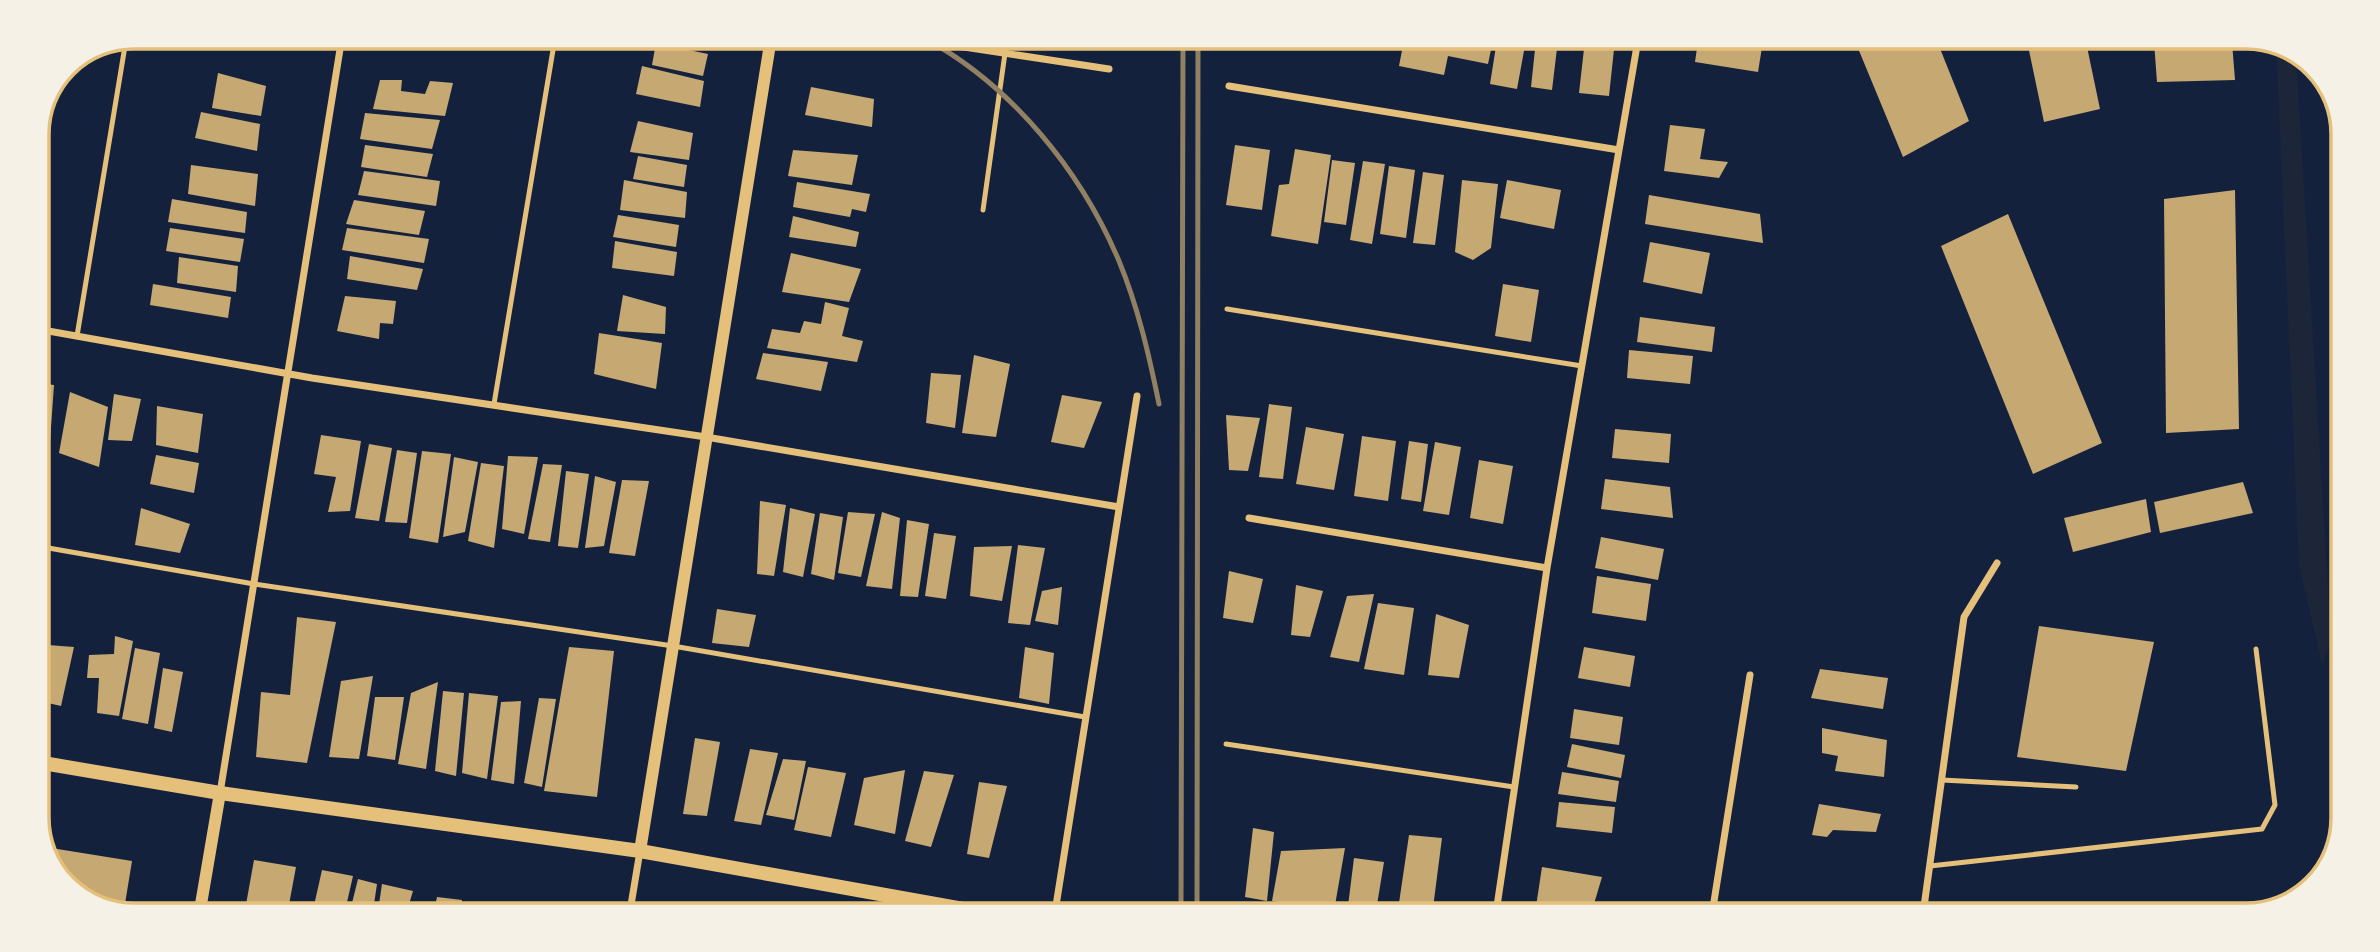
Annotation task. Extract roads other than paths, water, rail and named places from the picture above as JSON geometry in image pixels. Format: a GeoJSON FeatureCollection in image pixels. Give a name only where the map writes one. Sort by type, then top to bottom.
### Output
{"type":"FeatureCollection","features":[{"type":"Feature","properties":{"kind":"main road"},"geometry":{"type":"LineString","coordinates":[[49,764],[220,793],[639,851],[930,903]]}},
{"type":"Feature","properties":{"kind":"street"},"geometry":{"type":"LineString","coordinates":[[201,903],[340,49]]}},
{"type":"Feature","properties":{"kind":"street"},"geometry":{"type":"LineString","coordinates":[[631,903],[769,49]]}},
{"type":"Feature","properties":{"kind":"street"},"geometry":{"type":"LineString","coordinates":[[978,49],[1109,69]]}},
{"type":"Feature","properties":{"kind":"street"},"geometry":{"type":"LineString","coordinates":[[1497,903],[1547,568],[1636,49]]}},
{"type":"Feature","properties":{"kind":"street"},"geometry":{"type":"LineString","coordinates":[[1229,86],[1619,150]]}},
{"type":"Feature","properties":{"kind":"street"},"geometry":{"type":"LineString","coordinates":[[49,331],[1119,507]]}},
{"type":"Feature","properties":{"kind":"street"},"geometry":{"type":"LineString","coordinates":[[1056,903],[1137,396]]}},
{"type":"Feature","properties":{"kind":"street"},"geometry":{"type":"LineString","coordinates":[[1249,518],[1547,568]]}},
{"type":"Feature","properties":{"kind":"street"},"geometry":{"type":"LineString","coordinates":[[1925,903],[1964,617],[1997,563]]}},
{"type":"Feature","properties":{"kind":"street"},"geometry":{"type":"LineString","coordinates":[[1714,903],[1749,675]]}},
{"type":"Feature","properties":{"kind":"lane"},"geometry":{"type":"LineString","coordinates":[[494,404],[553,49]]}},
{"type":"Feature","properties":{"kind":"lane"},"geometry":{"type":"LineString","coordinates":[[983,210],[1006,49]]}},
{"type":"Feature","properties":{"kind":"lane"},"geometry":{"type":"LineString","coordinates":[[77,336],[124,50]]}},
{"type":"Feature","properties":{"kind":"lane"},"geometry":{"type":"LineString","coordinates":[[1227,309],[1582,366]]}},
{"type":"Feature","properties":{"kind":"lane"},"geometry":{"type":"LineString","coordinates":[[49,548],[254,584],[673,646],[1085,718]]}},
{"type":"Feature","properties":{"kind":"lane"},"geometry":{"type":"LineString","coordinates":[[1930,866],[2262,830],[2275,805],[2256,649]]}},
{"type":"Feature","properties":{"kind":"lane"},"geometry":{"type":"LineString","coordinates":[[1226,744],[1514,788]]}},
{"type":"Feature","properties":{"kind":"lane"},"geometry":{"type":"LineString","coordinates":[[1942,780],[2076,787]]}},
{"type":"Feature","properties":{"kind":"railway"},"geometry":{"type":"LineString","coordinates":[[942,49],[987,81],[1015,106],[1064,164],[1085,195],[1126,278],[1159,404]]}},
{"type":"Feature","properties":{"kind":"railway"},"geometry":{"type":"LineString","coordinates":[[1181,903],[1183,49]]}},
{"type":"Feature","properties":{"kind":"railway"},"geometry":{"type":"LineString","coordinates":[[1197,903],[1198,49]]}}]}
